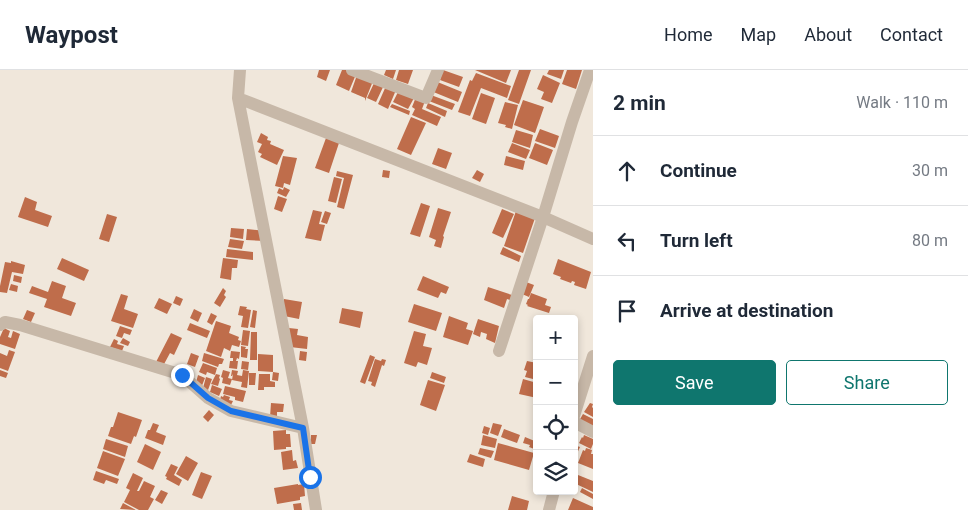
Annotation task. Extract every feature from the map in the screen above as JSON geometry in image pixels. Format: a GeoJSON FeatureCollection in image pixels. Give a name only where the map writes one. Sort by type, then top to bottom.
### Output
{"type":"FeatureCollection","features":[{"type":"Feature","properties":{"kind":"street"},"geometry":{"type":"LineString","coordinates":[[240,70],[238,98],[303,428],[316,510]]}},
{"type":"Feature","properties":{"kind":"street"},"geometry":{"type":"LineString","coordinates":[[352,70],[426,98],[438,70]]}},
{"type":"Feature","properties":{"kind":"street"},"geometry":{"type":"LineString","coordinates":[[500,351],[590,70]]}},
{"type":"Feature","properties":{"kind":"street"},"geometry":{"type":"LineString","coordinates":[[238,98],[543,217],[593,239]]}},
{"type":"Feature","properties":{"kind":"street"},"geometry":{"type":"LineString","coordinates":[[0,325],[5,322],[20,325],[182,375],[208,398],[231,411],[303,428]]}},
{"type":"Feature","properties":{"kind":"street"},"geometry":{"type":"LineString","coordinates":[[578,405],[593,358]]}},
{"type":"Feature","properties":{"kind":"street"},"geometry":{"type":"LineString","coordinates":[[578,424],[593,432]]}},
{"type":"Feature","properties":{"kind":"street"},"geometry":{"type":"LineString","coordinates":[[550,510],[553,495]]}},
{"type":"Feature","properties":{"kind":"building"},"geometry":{"type":"Polygon","coordinates":[[[319,70],[330,70],[326,81],[317,77],[319,70]]]}},
{"type":"Feature","properties":{"kind":"building"},"geometry":{"type":"Polygon","coordinates":[[[342,70],[357,72],[349,91],[336,85],[342,70]]]}},
{"type":"Feature","properties":{"kind":"building"},"geometry":{"type":"Polygon","coordinates":[[[386,70],[396,70],[393,79],[384,75],[386,70]]]}},
{"type":"Feature","properties":{"kind":"building"},"geometry":{"type":"Polygon","coordinates":[[[399,70],[413,70],[408,84],[396,80],[399,70]]]}},
{"type":"Feature","properties":{"kind":"building"},"geometry":{"type":"Polygon","coordinates":[[[443,70],[463,77],[459,87],[440,80],[443,70]]]}},
{"type":"Feature","properties":{"kind":"building"},"geometry":{"type":"Polygon","coordinates":[[[475,70],[511,70],[506,83],[475,70]]]}},
{"type":"Feature","properties":{"kind":"building"},"geometry":{"type":"Polygon","coordinates":[[[519,70],[531,70],[519,104],[508,100],[519,70]]]}},
{"type":"Feature","properties":{"kind":"building"},"geometry":{"type":"Polygon","coordinates":[[[549,70],[564,70],[561,79],[547,74],[549,70]]]}},
{"type":"Feature","properties":{"kind":"building"},"geometry":{"type":"Polygon","coordinates":[[[567,70],[582,70],[576,89],[562,84],[567,70]]]}},
{"type":"Feature","properties":{"kind":"building"},"geometry":{"type":"Polygon","coordinates":[[[476,73],[511,86],[507,98],[481,88],[470,116],[458,112],[470,80],[472,81],[476,73]]]}},
{"type":"Feature","properties":{"kind":"building"},"geometry":{"type":"Polygon","coordinates":[[[357,75],[373,81],[365,101],[365,98],[351,92],[357,75]]]}},
{"type":"Feature","properties":{"kind":"building"},"geometry":{"type":"Polygon","coordinates":[[[543,75],[560,83],[552,103],[541,99],[544,92],[537,89],[543,75]]]}},
{"type":"Feature","properties":{"kind":"building"},"geometry":{"type":"Polygon","coordinates":[[[375,81],[384,85],[376,102],[367,98],[375,81]]]}},
{"type":"Feature","properties":{"kind":"building"},"geometry":{"type":"Polygon","coordinates":[[[435,81],[462,92],[458,102],[431,91],[435,81]]]}},
{"type":"Feature","properties":{"kind":"building"},"geometry":{"type":"Polygon","coordinates":[[[386,86],[396,90],[388,109],[378,104],[386,86]]]}},
{"type":"Feature","properties":{"kind":"building"},"geometry":{"type":"Polygon","coordinates":[[[399,90],[414,98],[408,109],[393,102],[399,90]]]}},
{"type":"Feature","properties":{"kind":"building"},"geometry":{"type":"Polygon","coordinates":[[[481,93],[495,98],[486,124],[472,119],[481,93]]]}},
{"type":"Feature","properties":{"kind":"building"},"geometry":{"type":"Polygon","coordinates":[[[431,95],[455,104],[452,110],[429,101],[431,95]]]}},
{"type":"Feature","properties":{"kind":"building"},"geometry":{"type":"Polygon","coordinates":[[[416,97],[425,101],[422,109],[441,117],[437,126],[412,115],[415,109],[412,107],[416,97]]]}},
{"type":"Feature","properties":{"kind":"building"},"geometry":{"type":"Polygon","coordinates":[[[523,100],[544,107],[535,133],[514,125],[523,100]]]}},
{"type":"Feature","properties":{"kind":"building"},"geometry":{"type":"Polygon","coordinates":[[[505,102],[518,105],[512,129],[498,123],[505,102]]]}},
{"type":"Feature","properties":{"kind":"building"},"geometry":{"type":"Polygon","coordinates":[[[428,103],[447,111],[445,117],[426,108],[428,103]]]}},
{"type":"Feature","properties":{"kind":"building"},"geometry":{"type":"Polygon","coordinates":[[[392,104],[410,111],[409,115],[390,107],[392,104]]]}},
{"type":"Feature","properties":{"kind":"building"},"geometry":{"type":"Polygon","coordinates":[[[411,117],[426,123],[411,155],[397,149],[411,117]]]}},
{"type":"Feature","properties":{"kind":"building"},"geometry":{"type":"Polygon","coordinates":[[[540,129],[559,136],[555,148],[535,141],[540,129]]]}},
{"type":"Feature","properties":{"kind":"building"},"geometry":{"type":"Polygon","coordinates":[[[516,130],[533,135],[530,148],[512,142],[516,130]]]}},
{"type":"Feature","properties":{"kind":"building"},"geometry":{"type":"Polygon","coordinates":[[[261,133],[268,137],[267,140],[271,141],[270,144],[284,150],[277,165],[260,157],[262,154],[258,152],[262,144],[257,142],[261,133]]]}},
{"type":"Feature","properties":{"kind":"building"},"geometry":{"type":"Polygon","coordinates":[[[326,138],[339,143],[329,173],[315,168],[326,138]]]}},
{"type":"Feature","properties":{"kind":"building"},"geometry":{"type":"Polygon","coordinates":[[[512,143],[530,150],[526,159],[508,152],[512,143]]]}},
{"type":"Feature","properties":{"kind":"building"},"geometry":{"type":"Polygon","coordinates":[[[535,143],[553,150],[547,165],[529,158],[535,143]]]}},
{"type":"Feature","properties":{"kind":"building"},"geometry":{"type":"Polygon","coordinates":[[[438,148],[452,153],[446,169],[432,164],[438,148]]]}},
{"type":"Feature","properties":{"kind":"building"},"geometry":{"type":"Polygon","coordinates":[[[283,156],[297,158],[290,185],[284,183],[283,188],[275,186],[283,156]]]}},
{"type":"Feature","properties":{"kind":"building"},"geometry":{"type":"Polygon","coordinates":[[[506,156],[525,161],[523,170],[504,165],[506,156]]]}},
{"type":"Feature","properties":{"kind":"building"},"geometry":{"type":"Polygon","coordinates":[[[383,170],[390,171],[389,178],[382,177],[383,170]]]}},
{"type":"Feature","properties":{"kind":"building"},"geometry":{"type":"Polygon","coordinates":[[[477,170],[484,174],[480,182],[472,178],[477,170]]]}},
{"type":"Feature","properties":{"kind":"building"},"geometry":{"type":"Polygon","coordinates":[[[337,171],[353,175],[344,209],[337,207],[344,178],[336,176],[337,171]]]}},
{"type":"Feature","properties":{"kind":"building"},"geometry":{"type":"Polygon","coordinates":[[[334,177],[342,179],[336,203],[328,201],[334,177]]]}},
{"type":"Feature","properties":{"kind":"building"},"geometry":{"type":"Polygon","coordinates":[[[284,187],[290,190],[286,197],[277,193],[279,188],[283,190],[284,187]]]}},
{"type":"Feature","properties":{"kind":"building"},"geometry":{"type":"Polygon","coordinates":[[[278,196],[287,199],[282,212],[274,209],[278,196]]]}},
{"type":"Feature","properties":{"kind":"building"},"geometry":{"type":"Polygon","coordinates":[[[25,197],[37,202],[35,210],[52,216],[48,227],[18,217],[25,197]]]}},
{"type":"Feature","properties":{"kind":"building"},"geometry":{"type":"Polygon","coordinates":[[[421,203],[430,206],[420,237],[410,234],[421,203]]]}},
{"type":"Feature","properties":{"kind":"building"},"geometry":{"type":"Polygon","coordinates":[[[438,208],[451,212],[441,248],[434,246],[436,240],[429,237],[438,208]]]}},
{"type":"Feature","properties":{"kind":"building"},"geometry":{"type":"Polygon","coordinates":[[[502,209],[514,214],[503,238],[492,233],[502,209]]]}},
{"type":"Feature","properties":{"kind":"building"},"geometry":{"type":"Polygon","coordinates":[[[313,210],[322,212],[319,224],[325,225],[321,241],[305,238],[313,210]]]}},
{"type":"Feature","properties":{"kind":"building"},"geometry":{"type":"Polygon","coordinates":[[[325,211],[331,213],[327,224],[321,222],[325,211]]]}},
{"type":"Feature","properties":{"kind":"building"},"geometry":{"type":"Polygon","coordinates":[[[516,211],[535,218],[523,253],[504,246],[516,211]]]}},
{"type":"Feature","properties":{"kind":"building"},"geometry":{"type":"Polygon","coordinates":[[[107,214],[117,217],[109,242],[99,239],[107,214]]]}},
{"type":"Feature","properties":{"kind":"building"},"geometry":{"type":"Polygon","coordinates":[[[231,228],[244,229],[243,239],[230,237],[231,228]]]}},
{"type":"Feature","properties":{"kind":"building"},"geometry":{"type":"Polygon","coordinates":[[[247,229],[266,231],[265,241],[246,240],[247,229]]]}},
{"type":"Feature","properties":{"kind":"building"},"geometry":{"type":"Polygon","coordinates":[[[230,239],[244,241],[242,249],[228,247],[230,239]]]}},
{"type":"Feature","properties":{"kind":"building"},"geometry":{"type":"Polygon","coordinates":[[[503,247],[521,256],[519,262],[500,254],[503,247]]]}},
{"type":"Feature","properties":{"kind":"building"},"geometry":{"type":"Polygon","coordinates":[[[227,249],[253,252],[253,260],[226,257],[227,249]]]}},
{"type":"Feature","properties":{"kind":"building"},"geometry":{"type":"Polygon","coordinates":[[[62,258],[89,270],[84,281],[57,269],[62,258]]]}},
{"type":"Feature","properties":{"kind":"building"},"geometry":{"type":"Polygon","coordinates":[[[223,258],[238,260],[237,268],[232,268],[231,280],[220,278],[223,258]]]}},
{"type":"Feature","properties":{"kind":"building"},"geometry":{"type":"Polygon","coordinates":[[[558,259],[591,272],[586,289],[574,285],[575,282],[572,281],[571,283],[560,279],[561,277],[553,274],[558,259]]]}},
{"type":"Feature","properties":{"kind":"building"},"geometry":{"type":"Polygon","coordinates":[[[11,261],[25,265],[23,274],[12,272],[7,293],[0,292],[5,262],[11,263],[11,261]]]}},
{"type":"Feature","properties":{"kind":"building"},"geometry":{"type":"Polygon","coordinates":[[[14,275],[22,277],[21,283],[13,281],[14,275]]]}},
{"type":"Feature","properties":{"kind":"building"},"geometry":{"type":"Polygon","coordinates":[[[423,276],[449,287],[446,294],[441,292],[438,298],[417,290],[423,276]]]}},
{"type":"Feature","properties":{"kind":"building"},"geometry":{"type":"Polygon","coordinates":[[[52,281],[66,286],[62,298],[76,303],[71,316],[44,307],[47,299],[29,293],[32,286],[48,292],[52,281]]]}},
{"type":"Feature","properties":{"kind":"building"},"geometry":{"type":"Polygon","coordinates":[[[526,282],[534,285],[529,297],[522,294],[526,282]]]}},
{"type":"Feature","properties":{"kind":"building"},"geometry":{"type":"Polygon","coordinates":[[[11,284],[18,286],[17,292],[9,290],[11,284]]]}},
{"type":"Feature","properties":{"kind":"building"},"geometry":{"type":"Polygon","coordinates":[[[488,287],[512,295],[510,300],[507,299],[504,308],[484,300],[488,287]]]}},
{"type":"Feature","properties":{"kind":"building"},"geometry":{"type":"Polygon","coordinates":[[[223,288],[226,291],[224,295],[226,297],[220,307],[214,303],[223,288]]]}},
{"type":"Feature","properties":{"kind":"building"},"geometry":{"type":"Polygon","coordinates":[[[531,293],[547,299],[545,305],[551,307],[549,313],[527,306],[526,304],[531,293]]]}},
{"type":"Feature","properties":{"kind":"building"},"geometry":{"type":"Polygon","coordinates":[[[121,294],[128,296],[124,309],[138,314],[133,328],[111,321],[121,294]]]}},
{"type":"Feature","properties":{"kind":"building"},"geometry":{"type":"Polygon","coordinates":[[[176,296],[183,299],[180,306],[173,303],[176,296]]]}},
{"type":"Feature","properties":{"kind":"building"},"geometry":{"type":"Polygon","coordinates":[[[159,298],[172,304],[167,314],[154,308],[159,298]]]}},
{"type":"Feature","properties":{"kind":"building"},"geometry":{"type":"Polygon","coordinates":[[[284,299],[302,302],[299,319],[284,316],[284,299]]]}},
{"type":"Feature","properties":{"kind":"building"},"geometry":{"type":"Polygon","coordinates":[[[414,304],[442,313],[436,331],[408,322],[414,304]]]}},
{"type":"Feature","properties":{"kind":"building"},"geometry":{"type":"Polygon","coordinates":[[[240,306],[251,310],[248,328],[241,327],[243,316],[238,315],[240,306]]]}},
{"type":"Feature","properties":{"kind":"building"},"geometry":{"type":"Polygon","coordinates":[[[342,308],[363,312],[360,328],[339,323],[342,308]]]}},
{"type":"Feature","properties":{"kind":"building"},"geometry":{"type":"Polygon","coordinates":[[[194,309],[202,313],[198,322],[190,318],[194,309]]]}},
{"type":"Feature","properties":{"kind":"building"},"geometry":{"type":"Polygon","coordinates":[[[27,310],[35,313],[31,322],[23,319],[27,310]]]}},
{"type":"Feature","properties":{"kind":"building"},"geometry":{"type":"Polygon","coordinates":[[[253,310],[257,311],[255,328],[250,327],[253,310]]]}},
{"type":"Feature","properties":{"kind":"building"},"geometry":{"type":"Polygon","coordinates":[[[211,313],[217,316],[212,325],[207,322],[211,313]]]}},
{"type":"Feature","properties":{"kind":"building"},"geometry":{"type":"Polygon","coordinates":[[[449,316],[468,323],[466,329],[473,331],[468,345],[443,337],[449,316]]]}},
{"type":"Feature","properties":{"kind":"building"},"geometry":{"type":"Polygon","coordinates":[[[478,319],[499,326],[495,343],[486,339],[487,334],[481,332],[480,337],[473,334],[478,319]]]}},
{"type":"Feature","properties":{"kind":"building"},"geometry":{"type":"Polygon","coordinates":[[[216,321],[231,326],[229,333],[239,337],[238,340],[241,341],[239,347],[232,345],[230,351],[224,348],[221,357],[206,351],[216,321]]]}},
{"type":"Feature","properties":{"kind":"building"},"geometry":{"type":"Polygon","coordinates":[[[190,323],[210,331],[207,338],[187,330],[190,323]]]}},
{"type":"Feature","properties":{"kind":"building"},"geometry":{"type":"Polygon","coordinates":[[[120,326],[132,330],[130,335],[124,333],[122,338],[116,336],[120,326]]]}},
{"type":"Feature","properties":{"kind":"building"},"geometry":{"type":"Polygon","coordinates":[[[4,328],[10,331],[8,337],[11,338],[13,331],[20,334],[15,349],[0,344],[0,337],[4,328]]]}},
{"type":"Feature","properties":{"kind":"building"},"geometry":{"type":"Polygon","coordinates":[[[289,328],[298,329],[297,335],[308,337],[307,349],[290,347],[289,328]]]}},
{"type":"Feature","properties":{"kind":"building"},"geometry":{"type":"Polygon","coordinates":[[[243,330],[250,331],[248,346],[241,345],[243,330]]]}},
{"type":"Feature","properties":{"kind":"building"},"geometry":{"type":"Polygon","coordinates":[[[414,331],[426,334],[423,346],[432,348],[427,365],[418,362],[416,367],[404,363],[414,331]]]}},
{"type":"Feature","properties":{"kind":"building"},"geometry":{"type":"Polygon","coordinates":[[[251,332],[257,332],[257,360],[250,360],[251,332]]]}},
{"type":"Feature","properties":{"kind":"building"},"geometry":{"type":"Polygon","coordinates":[[[171,333],[182,338],[174,355],[170,353],[163,366],[156,362],[171,333]]]}},
{"type":"Feature","properties":{"kind":"building"},"geometry":{"type":"Polygon","coordinates":[[[123,338],[130,342],[128,346],[120,343],[123,338]]]}},
{"type":"Feature","properties":{"kind":"building"},"geometry":{"type":"Polygon","coordinates":[[[114,339],[118,341],[117,344],[124,346],[122,351],[110,347],[114,339]]]}},
{"type":"Feature","properties":{"kind":"building"},"geometry":{"type":"Polygon","coordinates":[[[241,346],[248,349],[247,358],[241,357],[241,346]]]}},
{"type":"Feature","properties":{"kind":"building"},"geometry":{"type":"Polygon","coordinates":[[[9,350],[15,352],[8,371],[0,368],[0,353],[7,356],[9,350]]]}},
{"type":"Feature","properties":{"kind":"building"},"geometry":{"type":"Polygon","coordinates":[[[231,351],[240,352],[239,359],[237,358],[236,361],[238,361],[237,369],[229,368],[230,361],[233,361],[233,358],[230,358],[231,351]]]}},
{"type":"Feature","properties":{"kind":"building"},"geometry":{"type":"Polygon","coordinates":[[[300,351],[307,352],[306,361],[299,360],[300,351]]]}},
{"type":"Feature","properties":{"kind":"building"},"geometry":{"type":"Polygon","coordinates":[[[191,353],[199,356],[195,367],[187,364],[191,353]]]}},
{"type":"Feature","properties":{"kind":"building"},"geometry":{"type":"Polygon","coordinates":[[[204,353],[224,359],[222,364],[219,364],[218,367],[202,361],[204,353]]]}},
{"type":"Feature","properties":{"kind":"building"},"geometry":{"type":"Polygon","coordinates":[[[258,354],[273,355],[273,372],[258,371],[258,354]]]}},
{"type":"Feature","properties":{"kind":"building"},"geometry":{"type":"Polygon","coordinates":[[[370,355],[375,357],[365,384],[360,382],[370,355]]]}},
{"type":"Feature","properties":{"kind":"building"},"geometry":{"type":"Polygon","coordinates":[[[375,359],[386,360],[384,366],[382,365],[375,387],[371,385],[372,382],[368,381],[375,359]]]}},
{"type":"Feature","properties":{"kind":"building"},"geometry":{"type":"Polygon","coordinates":[[[242,361],[249,362],[248,370],[241,369],[242,361]]]}},
{"type":"Feature","properties":{"kind":"building"},"geometry":{"type":"Polygon","coordinates":[[[527,361],[533,362],[533,379],[525,377],[527,371],[524,370],[527,361]]]}},
{"type":"Feature","properties":{"kind":"building"},"geometry":{"type":"Polygon","coordinates":[[[203,363],[217,368],[215,375],[207,372],[206,375],[199,372],[203,363]]]}},
{"type":"Feature","properties":{"kind":"building"},"geometry":{"type":"Polygon","coordinates":[[[0,370],[8,373],[6,378],[0,376],[0,370]]]}},
{"type":"Feature","properties":{"kind":"building"},"geometry":{"type":"Polygon","coordinates":[[[223,370],[230,372],[228,378],[232,379],[230,385],[222,383],[223,370]]]}},
{"type":"Feature","properties":{"kind":"building"},"geometry":{"type":"Polygon","coordinates":[[[232,370],[238,371],[237,375],[242,376],[243,370],[249,371],[247,388],[241,387],[242,382],[232,380],[232,370]]]}},
{"type":"Feature","properties":{"kind":"building"},"geometry":{"type":"Polygon","coordinates":[[[273,372],[279,373],[278,381],[272,380],[273,372]]]}},
{"type":"Feature","properties":{"kind":"building"},"geometry":{"type":"Polygon","coordinates":[[[432,372],[446,377],[444,383],[430,378],[432,372]]]}},
{"type":"Feature","properties":{"kind":"building"},"geometry":{"type":"Polygon","coordinates":[[[249,373],[256,373],[255,385],[249,385],[249,373]]]}},
{"type":"Feature","properties":{"kind":"building"},"geometry":{"type":"Polygon","coordinates":[[[216,374],[220,375],[218,386],[211,384],[216,374]]]}},
{"type":"Feature","properties":{"kind":"building"},"geometry":{"type":"Polygon","coordinates":[[[259,374],[270,374],[270,381],[275,382],[275,387],[264,387],[264,390],[258,390],[259,374]]]}},
{"type":"Feature","properties":{"kind":"building"},"geometry":{"type":"Polygon","coordinates":[[[198,375],[205,378],[201,388],[195,386],[198,375]]]}},
{"type":"Feature","properties":{"kind":"building"},"geometry":{"type":"Polygon","coordinates":[[[206,377],[212,379],[208,390],[203,388],[206,377]]]}},
{"type":"Feature","properties":{"kind":"building"},"geometry":{"type":"Polygon","coordinates":[[[523,379],[533,382],[533,397],[519,394],[523,379]]]}},
{"type":"Feature","properties":{"kind":"building"},"geometry":{"type":"Polygon","coordinates":[[[428,380],[445,385],[436,411],[420,405],[428,380]]]}},
{"type":"Feature","properties":{"kind":"building"},"geometry":{"type":"Polygon","coordinates":[[[212,385],[222,389],[219,396],[210,392],[212,385]]]}},
{"type":"Feature","properties":{"kind":"building"},"geometry":{"type":"Polygon","coordinates":[[[225,386],[246,391],[243,402],[235,400],[235,397],[223,394],[225,386]]]}},
{"type":"Feature","properties":{"kind":"building"},"geometry":{"type":"Polygon","coordinates":[[[224,395],[230,397],[229,400],[233,401],[231,405],[220,400],[221,396],[223,397],[224,395]]]}},
{"type":"Feature","properties":{"kind":"building"},"geometry":{"type":"Polygon","coordinates":[[[271,403],[284,404],[283,412],[277,412],[277,418],[270,417],[271,403]]]}},
{"type":"Feature","properties":{"kind":"building"},"geometry":{"type":"Polygon","coordinates":[[[590,403],[593,404],[593,417],[584,412],[590,403]]]}},
{"type":"Feature","properties":{"kind":"building"},"geometry":{"type":"Polygon","coordinates":[[[209,410],[214,415],[208,422],[203,417],[209,410]]]}},
{"type":"Feature","properties":{"kind":"building"},"geometry":{"type":"Polygon","coordinates":[[[118,412],[142,420],[136,437],[134,436],[131,444],[108,436],[118,412]]]}},
{"type":"Feature","properties":{"kind":"building"},"geometry":{"type":"Polygon","coordinates":[[[583,414],[593,419],[593,430],[579,421],[583,414]]]}},
{"type":"Feature","properties":{"kind":"building"},"geometry":{"type":"Polygon","coordinates":[[[153,423],[159,425],[156,432],[166,436],[163,445],[145,438],[153,423]]]}},
{"type":"Feature","properties":{"kind":"building"},"geometry":{"type":"Polygon","coordinates":[[[493,423],[502,425],[498,436],[490,433],[493,423]]]}},
{"type":"Feature","properties":{"kind":"building"},"geometry":{"type":"Polygon","coordinates":[[[484,426],[490,428],[488,435],[482,433],[484,426]]]}},
{"type":"Feature","properties":{"kind":"building"},"geometry":{"type":"Polygon","coordinates":[[[504,429],[520,435],[517,443],[501,437],[504,429]]]}},
{"type":"Feature","properties":{"kind":"building"},"geometry":{"type":"Polygon","coordinates":[[[286,430],[286,434],[290,434],[291,447],[274,450],[273,431],[286,430]]]}},
{"type":"Feature","properties":{"kind":"building"},"geometry":{"type":"Polygon","coordinates":[[[311,435],[317,435],[315,444],[306,444],[311,439],[311,435]]]}},
{"type":"Feature","properties":{"kind":"building"},"geometry":{"type":"Polygon","coordinates":[[[483,435],[497,439],[495,448],[481,445],[483,435]]]}},
{"type":"Feature","properties":{"kind":"building"},"geometry":{"type":"Polygon","coordinates":[[[584,435],[593,439],[591,449],[579,443],[584,435]]]}},
{"type":"Feature","properties":{"kind":"building"},"geometry":{"type":"Polygon","coordinates":[[[525,437],[533,440],[533,448],[529,447],[530,445],[523,443],[525,437]]]}},
{"type":"Feature","properties":{"kind":"building"},"geometry":{"type":"Polygon","coordinates":[[[106,439],[128,446],[125,457],[103,449],[106,439]]]}},
{"type":"Feature","properties":{"kind":"building"},"geometry":{"type":"Polygon","coordinates":[[[498,443],[533,453],[529,470],[494,460],[498,443]]]}},
{"type":"Feature","properties":{"kind":"building"},"geometry":{"type":"Polygon","coordinates":[[[145,444],[161,452],[153,470],[137,462],[145,444]]]}},
{"type":"Feature","properties":{"kind":"building"},"geometry":{"type":"Polygon","coordinates":[[[480,448],[494,451],[491,458],[478,454],[480,448]]]}},
{"type":"Feature","properties":{"kind":"building"},"geometry":{"type":"Polygon","coordinates":[[[586,448],[592,450],[593,469],[578,463],[583,450],[585,451],[586,448]]]}},
{"type":"Feature","properties":{"kind":"building"},"geometry":{"type":"Polygon","coordinates":[[[292,450],[293,461],[296,460],[298,468],[283,470],[281,452],[292,450]]]}},
{"type":"Feature","properties":{"kind":"building"},"geometry":{"type":"Polygon","coordinates":[[[103,451],[125,459],[118,476],[97,468],[103,451]]]}},
{"type":"Feature","properties":{"kind":"building"},"geometry":{"type":"Polygon","coordinates":[[[470,454],[485,459],[483,467],[467,462],[470,454]]]}},
{"type":"Feature","properties":{"kind":"building"},"geometry":{"type":"Polygon","coordinates":[[[186,456],[198,463],[188,481],[176,474],[186,456]]]}},
{"type":"Feature","properties":{"kind":"building"},"geometry":{"type":"Polygon","coordinates":[[[171,464],[178,467],[174,475],[182,480],[179,486],[166,479],[167,477],[165,476],[171,464]]]}},
{"type":"Feature","properties":{"kind":"building"},"geometry":{"type":"Polygon","coordinates":[[[96,471],[119,479],[117,484],[106,480],[104,484],[93,480],[96,471]]]}},
{"type":"Feature","properties":{"kind":"building"},"geometry":{"type":"Polygon","coordinates":[[[201,472],[212,476],[202,499],[192,495],[201,472]]]}},
{"type":"Feature","properties":{"kind":"building"},"geometry":{"type":"Polygon","coordinates":[[[133,473],[143,478],[137,491],[139,491],[144,481],[155,486],[150,497],[154,499],[148,510],[139,510],[124,502],[130,490],[126,488],[133,473]]]}},
{"type":"Feature","properties":{"kind":"building"},"geometry":{"type":"Polygon","coordinates":[[[578,475],[593,481],[593,492],[578,485],[578,475]]]}},
{"type":"Feature","properties":{"kind":"building"},"geometry":{"type":"Polygon","coordinates":[[[304,484],[305,496],[300,497],[300,500],[277,504],[274,488],[304,484]]]}},
{"type":"Feature","properties":{"kind":"building"},"geometry":{"type":"Polygon","coordinates":[[[582,488],[593,494],[593,499],[580,492],[582,488]]]}},
{"type":"Feature","properties":{"kind":"building"},"geometry":{"type":"Polygon","coordinates":[[[161,490],[168,493],[162,504],[155,500],[161,490]]]}},
{"type":"Feature","properties":{"kind":"building"},"geometry":{"type":"Polygon","coordinates":[[[512,496],[529,501],[527,510],[508,510],[512,496]]]}},
{"type":"Feature","properties":{"kind":"building"},"geometry":{"type":"Polygon","coordinates":[[[573,498],[593,507],[593,510],[568,510],[573,498]]]}},
{"type":"Feature","properties":{"kind":"building"},"geometry":{"type":"Polygon","coordinates":[[[123,503],[136,510],[120,509],[123,503]]]}},
{"type":"Feature","properties":{"kind":"building"},"geometry":{"type":"Polygon","coordinates":[[[301,503],[302,510],[294,510],[293,504],[301,503]]]}},
{"type":"Feature","properties":{"kind":"route"},"geometry":{"type":"LineString","coordinates":[[182,375],[208,398],[231,411],[303,428],[310,477]]}}]}
